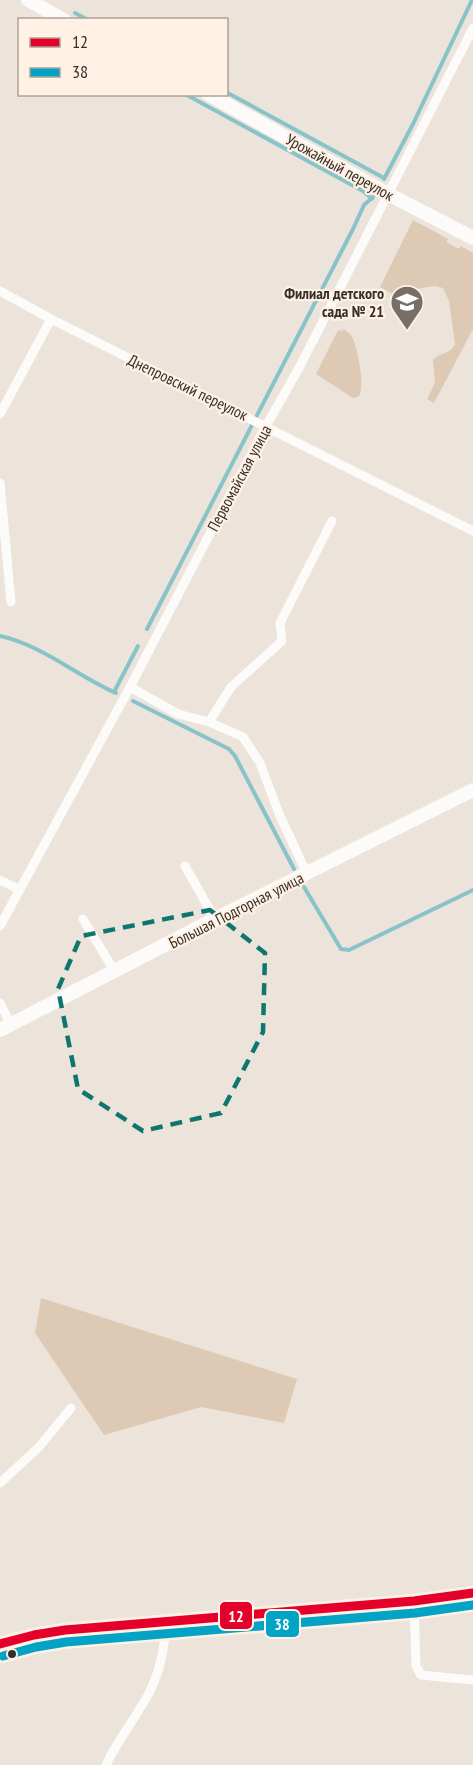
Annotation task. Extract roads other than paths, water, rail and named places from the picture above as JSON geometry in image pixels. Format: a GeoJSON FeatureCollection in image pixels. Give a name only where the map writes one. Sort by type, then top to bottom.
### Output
{"type":"FeatureCollection","features":[{"type":"Feature","properties":{"kind":"main road"},"geometry":{"type":"LineString","coordinates":[[28,0],[60,18]]}},
{"type":"Feature","properties":{"kind":"main road","name":"Урожайный переулок"},"geometry":{"type":"LineString","coordinates":[[212,96],[388,194],[473,238]]}},
{"type":"Feature","properties":{"kind":"main road","name":"Большая Подгорная улица"},"geometry":{"type":"LineString","coordinates":[[6,1028],[215,919],[473,790]]}},
{"type":"Feature","properties":{"kind":"main road"},"geometry":{"type":"LineString","coordinates":[[0,1644],[65,1630],[414,1601],[473,1593]]}},
{"type":"Feature","properties":{"kind":"street","name":"Первомайская улица"},"geometry":{"type":"LineString","coordinates":[[0,926],[299,368],[473,28]]}},
{"type":"Feature","properties":{"kind":"street","name":"Днепровский переулок"},"geometry":{"type":"LineString","coordinates":[[0,291],[51,319],[473,531]]}},
{"type":"Feature","properties":{"kind":"street"},"geometry":{"type":"LineString","coordinates":[[0,414],[51,319]]}},
{"type":"Feature","properties":{"kind":"street"},"geometry":{"type":"LineString","coordinates":[[0,483],[11,602]]}},
{"type":"Feature","properties":{"kind":"street"},"geometry":{"type":"LineString","coordinates":[[209,722],[231,687],[282,641],[280,623],[332,521]]}},
{"type":"Feature","properties":{"kind":"street"},"geometry":{"type":"LineString","coordinates":[[130,687],[178,714],[209,722],[243,737],[260,763],[280,816],[307,874]]}},
{"type":"Feature","properties":{"kind":"street"},"geometry":{"type":"LineString","coordinates":[[185,866],[215,919]]}},
{"type":"Feature","properties":{"kind":"street"},"geometry":{"type":"LineString","coordinates":[[0,880],[20,890]]}},
{"type":"Feature","properties":{"kind":"street"},"geometry":{"type":"LineString","coordinates":[[83,919],[115,972]]}},
{"type":"Feature","properties":{"kind":"street"},"geometry":{"type":"LineString","coordinates":[[0,1003],[6,1028]]}},
{"type":"Feature","properties":{"kind":"street"},"geometry":{"type":"LineString","coordinates":[[0,1483],[39,1447],[71,1408]]}},
{"type":"Feature","properties":{"kind":"street"},"geometry":{"type":"LineString","coordinates":[[414,1601],[416,1666],[421,1676],[473,1680]]}},
{"type":"Feature","properties":{"kind":"street"},"geometry":{"type":"LineString","coordinates":[[106,1765],[154,1683],[163,1655],[166,1621]]}},
{"type":"Feature","properties":{"kind":"waterway"},"geometry":{"type":"LineString","coordinates":[[384,179],[472,0]]}},
{"type":"Feature","properties":{"kind":"waterway"},"geometry":{"type":"LineString","coordinates":[[75,13],[84,18]]}},
{"type":"Feature","properties":{"kind":"waterway"},"geometry":{"type":"LineString","coordinates":[[228,93],[384,178]]}},
{"type":"Feature","properties":{"kind":"waterway"},"geometry":{"type":"LineString","coordinates":[[189,96],[363,191],[372,199]]}},
{"type":"Feature","properties":{"kind":"waterway"},"geometry":{"type":"LineString","coordinates":[[147,629],[364,205],[373,197]]}},
{"type":"Feature","properties":{"kind":"waterway"},"geometry":{"type":"LineString","coordinates":[[0,636],[30,646],[116,693]]}},
{"type":"Feature","properties":{"kind":"waterway"},"geometry":{"type":"LineString","coordinates":[[114,692],[138,646]]}},
{"type":"Feature","properties":{"kind":"waterway"},"geometry":{"type":"LineString","coordinates":[[133,701],[229,749],[235,756],[294,869]]}},
{"type":"Feature","properties":{"kind":"waterway"},"geometry":{"type":"LineString","coordinates":[[304,887],[341,949],[349,950],[473,890]]}},
{"type":"Feature","properties":{"kind":"place","name":"Филиал детского сада № 21"},"geometry":{"type":"Point","coordinates":[407,331]}}]}
